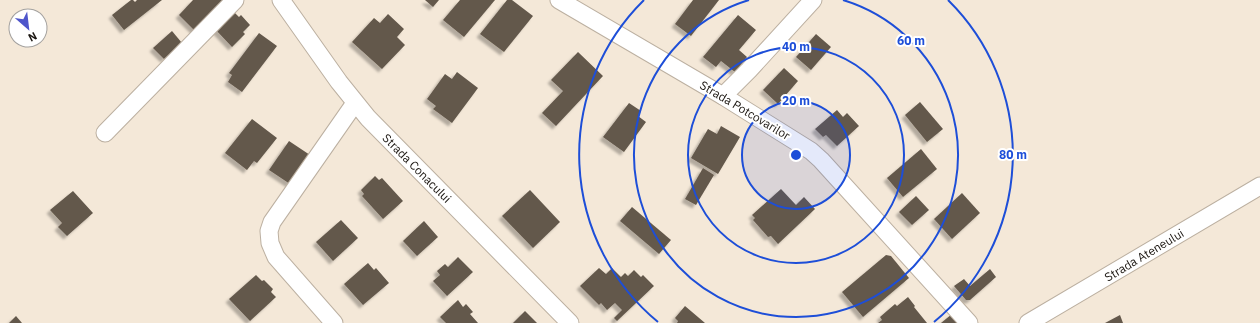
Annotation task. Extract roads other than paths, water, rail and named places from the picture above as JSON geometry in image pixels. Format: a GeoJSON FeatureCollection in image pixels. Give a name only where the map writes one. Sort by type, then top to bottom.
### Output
{"type":"FeatureCollection","features":[{"type":"Feature","properties":{"kind":"street"},"geometry":{"type":"LineString","coordinates":[[105,132],[236,0]]}},
{"type":"Feature","properties":{"kind":"street","name":"Strada Conacului"},"geometry":{"type":"LineString","coordinates":[[281,0],[355,103],[570,323]]}},
{"type":"Feature","properties":{"kind":"street","name":"Strada Potcovarilor"},"geometry":{"type":"LineString","coordinates":[[559,0],[723,96],[795,140],[822,160],[969,323]]}},
{"type":"Feature","properties":{"kind":"street"},"geometry":{"type":"LineString","coordinates":[[723,96],[813,0]]}},
{"type":"Feature","properties":{"kind":"street"},"geometry":{"type":"LineString","coordinates":[[334,323],[276,257],[270,243],[269,231],[272,222],[355,103]]}},
{"type":"Feature","properties":{"kind":"street","name":"Strada Ateneului"},"geometry":{"type":"LineString","coordinates":[[1028,323],[1260,186]]}}]}
